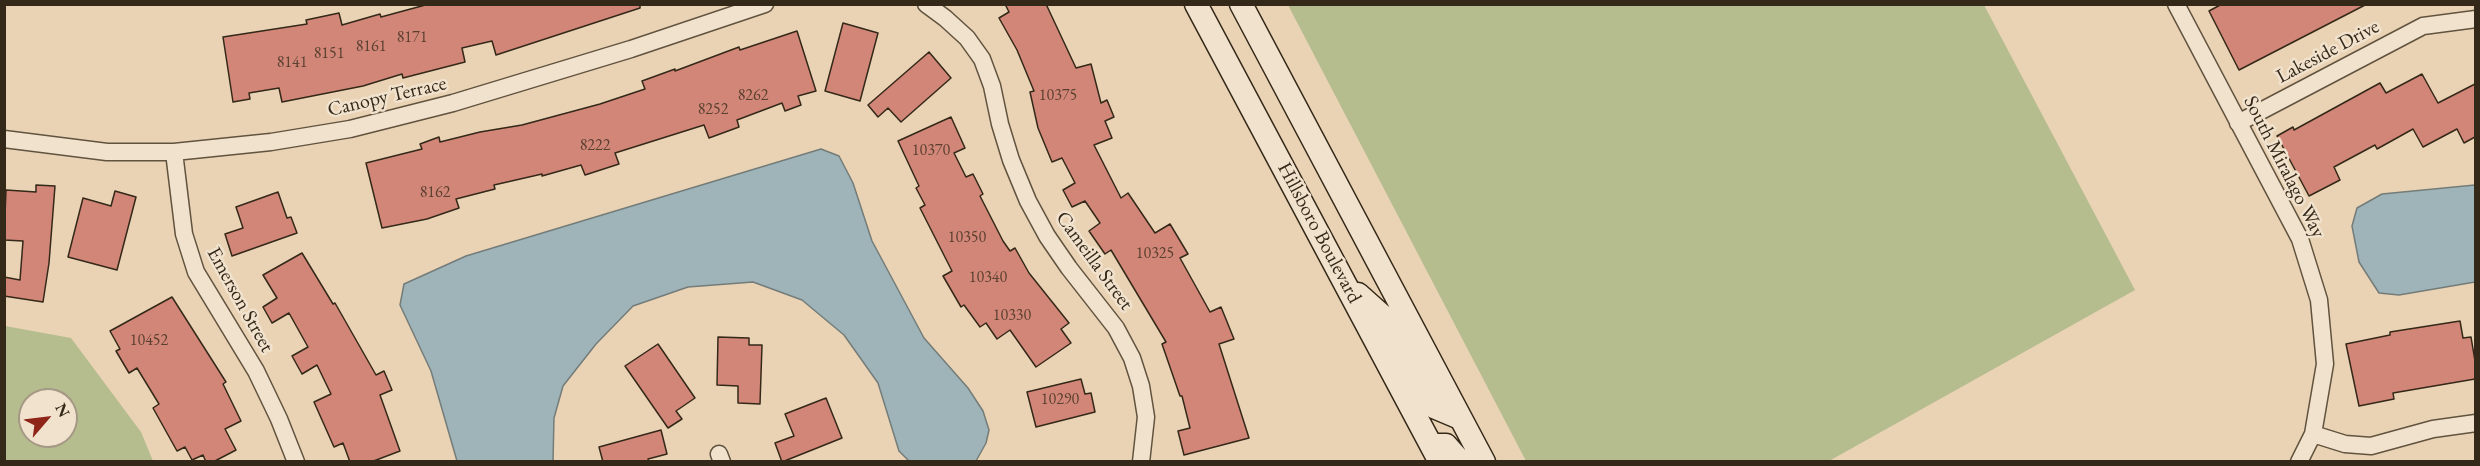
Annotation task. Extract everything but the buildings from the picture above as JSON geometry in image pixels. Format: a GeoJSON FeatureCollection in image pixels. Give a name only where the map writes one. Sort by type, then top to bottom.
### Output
{"type":"FeatureCollection","features":[{"type":"Feature","properties":{"kind":"street","name":"Canopy Terrace"},"geometry":{"type":"LineString","coordinates":[[4,140],[107,152],[174,152],[271,142],[373,124],[453,103],[631,49],[765,4]]}},
{"type":"Feature","properties":{"kind":"street","name":"Cameilla Street"},"geometry":{"type":"LineString","coordinates":[[926,4],[967,38],[982,59],[992,86],[1011,160],[1028,201],[1068,268],[1116,328],[1132,358],[1141,386],[1146,417],[1141,462]]}},
{"type":"Feature","properties":{"kind":"street","name":"Hillsboro Boulevard"},"geometry":{"type":"LineString","coordinates":[[1196,4],[1436,453]]}},
{"type":"Feature","properties":{"kind":"street","name":"Hillsboro Boulevard"},"geometry":{"type":"LineString","coordinates":[[1241,4],[1484,462]]}},
{"type":"Feature","properties":{"kind":"street","name":"South Miralago Way"},"geometry":{"type":"LineString","coordinates":[[2176,4],[2300,239],[2319,300],[2325,364],[2313,434],[2299,462]]}},
{"type":"Feature","properties":{"kind":"street","name":"Lakeside Drive"},"geometry":{"type":"LineString","coordinates":[[2238,123],[2423,26],[2475,19]]}},
{"type":"Feature","properties":{"kind":"street","name":"Emerson Street"},"geometry":{"type":"LineString","coordinates":[[174,152],[184,234],[196,272],[256,371],[279,418],[296,462]]}},
{"type":"Feature","properties":{"kind":"street"},"geometry":{"type":"LineString","coordinates":[[1347,286],[1386,319],[1434,407],[1460,418]]}},
{"type":"Feature","properties":{"kind":"street"},"geometry":{"type":"LineString","coordinates":[[2313,434],[2345,444],[2371,446],[2433,429],[2475,423]]}},
{"type":"Feature","properties":{"kind":"street"},"geometry":{"type":"LineString","coordinates":[[1436,453],[1446,445],[1461,462]]}},
{"type":"Feature","properties":{"kind":"green space"},"geometry":{"type":"Polygon","coordinates":[[[1288,5],[1984,5],[2135,290],[1829,461],[1526,461],[1288,5]]]}},
{"type":"Feature","properties":{"kind":"green space"},"geometry":{"type":"Polygon","coordinates":[[[5,326],[71,338],[141,432],[153,461],[5,461],[5,326]]]}},
{"type":"Feature","properties":{"kind":"water"},"geometry":{"type":"Polygon","coordinates":[[[821,149],[839,156],[853,183],[872,241],[924,338],[968,388],[983,411],[989,430],[986,443],[976,461],[909,461],[899,451],[878,383],[844,335],[802,300],[753,282],[688,287],[633,306],[596,344],[563,386],[554,418],[553,461],[457,461],[431,371],[400,305],[404,284],[466,256],[821,149]]]}},
{"type":"Feature","properties":{"kind":"water"},"geometry":{"type":"Polygon","coordinates":[[[2475,185],[2475,282],[2399,295],[2379,293],[2359,262],[2352,226],[2357,208],[2382,194],[2475,185]]]}}]}
